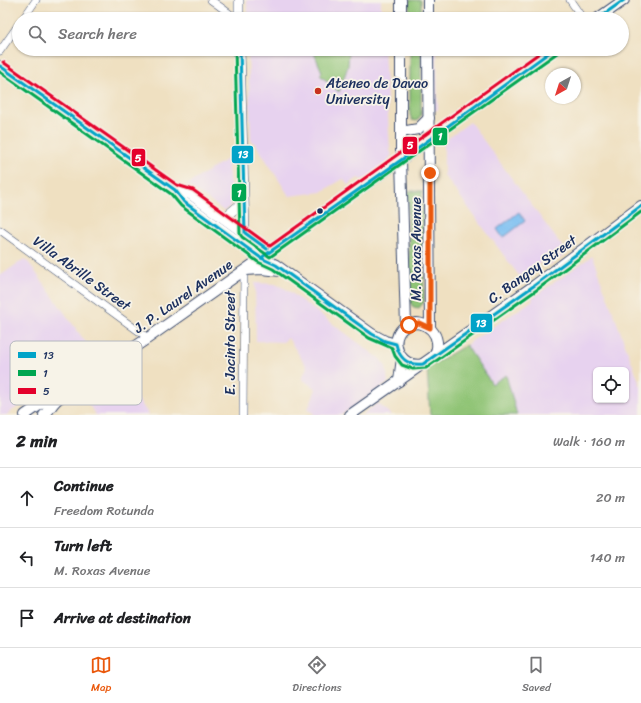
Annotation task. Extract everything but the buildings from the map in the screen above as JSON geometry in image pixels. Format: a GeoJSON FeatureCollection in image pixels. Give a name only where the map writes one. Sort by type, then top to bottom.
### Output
{"type":"FeatureCollection","features":[{"type":"Feature","properties":{"kind":"main road"},"geometry":{"type":"LineString","coordinates":[[401,0],[401,12]]}},
{"type":"Feature","properties":{"kind":"main road"},"geometry":{"type":"LineString","coordinates":[[428,0],[428,12]]}},
{"type":"Feature","properties":{"kind":"main road"},"geometry":{"type":"LineString","coordinates":[[607,12],[624,0]]}},
{"type":"Feature","properties":{"kind":"main road","name":"M. Roxas Avenue"},"geometry":{"type":"LineString","coordinates":[[401,56],[401,160],[406,326]]}},
{"type":"Feature","properties":{"kind":"main road","name":"M. Roxas Avenue"},"geometry":{"type":"LineString","coordinates":[[428,56],[430,328]]}},
{"type":"Feature","properties":{"kind":"main road","name":"J. P. Laurel Avenue"},"geometry":{"type":"LineString","coordinates":[[142,342],[401,160],[544,56]]}},
{"type":"Feature","properties":{"kind":"main road"},"geometry":{"type":"LineString","coordinates":[[0,66],[175,190],[184,202],[261,258],[276,265],[372,334],[384,341],[396,344]]}},
{"type":"Feature","properties":{"kind":"main road"},"geometry":{"type":"LineString","coordinates":[[401,132],[416,130],[422,127],[429,118]]}},
{"type":"Feature","properties":{"kind":"main road"},"geometry":{"type":"LineString","coordinates":[[175,190],[190,194],[245,233],[270,252],[276,265]]}},
{"type":"Feature","properties":{"kind":"main road","name":"C. Bangoy Street"},"geometry":{"type":"LineString","coordinates":[[350,415],[535,285],[641,206]]}},
{"type":"Feature","properties":{"kind":"main road"},"geometry":{"type":"LineString","coordinates":[[244,246],[248,260],[246,269],[268,269],[285,272]]}},
{"type":"Feature","properties":{"kind":"main road"},"geometry":{"type":"LineString","coordinates":[[399,381],[402,358],[396,344],[399,334],[406,326],[419,323],[430,328],[435,334],[438,342],[434,356]]}},
{"type":"Feature","properties":{"kind":"main road"},"geometry":{"type":"LineString","coordinates":[[402,358],[412,364],[423,364]]}},
{"type":"Feature","properties":{"kind":"main road","name":"J. P. Laurel Avenue"},"geometry":{"type":"LineString","coordinates":[[25,415],[40,405]]}},
{"type":"Feature","properties":{"kind":"main road","name":"J. P. Laurel Avenue"},"geometry":{"type":"LineString","coordinates":[[44,415],[48,412],[51,405]]}},
{"type":"Feature","properties":{"kind":"street"},"geometry":{"type":"LineString","coordinates":[[28,12],[36,0]]}},
{"type":"Feature","properties":{"kind":"street"},"geometry":{"type":"LineString","coordinates":[[211,0],[228,12]]}},
{"type":"Feature","properties":{"kind":"street"},"geometry":{"type":"LineString","coordinates":[[238,12],[239,0]]}},
{"type":"Feature","properties":{"kind":"street"},"geometry":{"type":"LineString","coordinates":[[570,0],[578,12]]}},
{"type":"Feature","properties":{"kind":"street"},"geometry":{"type":"LineString","coordinates":[[0,52],[12,34]]}},
{"type":"Feature","properties":{"kind":"street"},"geometry":{"type":"LineString","coordinates":[[240,56],[245,233]]}},
{"type":"Feature","properties":{"kind":"street"},"geometry":{"type":"LineString","coordinates":[[224,218],[243,202]]}},
{"type":"Feature","properties":{"kind":"street","name":"Villa Abrille Street"},"geometry":{"type":"LineString","coordinates":[[0,230],[148,338]]}},
{"type":"Feature","properties":{"kind":"street","name":"E. Jacinto Street"},"geometry":{"type":"LineString","coordinates":[[243,415],[246,269]]}},
{"type":"Feature","properties":{"kind":"shaded area"},"geometry":{"type":"Polygon","coordinates":[[[247,0],[381,0],[381,12],[247,12],[247,0]]]}},
{"type":"Feature","properties":{"kind":"shaded area","name":"Ateneo de Davao University"},"geometry":{"type":"Polygon","coordinates":[[[248,56],[384,56],[390,151],[392,154],[388,161],[380,168],[381,170],[371,177],[362,180],[358,178],[348,185],[343,179],[321,192],[289,196],[257,146],[251,140],[248,56]]]}},
{"type":"Feature","properties":{"kind":"shaded area"},"geometry":{"type":"Polygon","coordinates":[[[423,56],[437,56],[438,110],[424,110],[423,56]]]}},
{"type":"Feature","properties":{"kind":"shaded area"},"geometry":{"type":"Polygon","coordinates":[[[470,122],[567,253],[550,265],[546,259],[520,277],[444,175],[444,141],[470,122]]]}},
{"type":"Feature","properties":{"kind":"shaded area"},"geometry":{"type":"Polygon","coordinates":[[[227,159],[232,202],[224,211],[187,185],[227,159]]]}},
{"type":"Feature","properties":{"kind":"shaded area"},"geometry":{"type":"Polygon","coordinates":[[[592,256],[641,387],[641,415],[517,415],[506,375],[493,385],[466,345],[533,300],[532,298],[592,256]]]}},
{"type":"Feature","properties":{"kind":"shaded area"},"geometry":{"type":"Polygon","coordinates":[[[24,259],[29,263],[85,341],[10,341],[10,405],[20,405],[6,415],[0,415],[0,276],[24,259]]]}},
{"type":"Feature","properties":{"kind":"shaded area"},"geometry":{"type":"Polygon","coordinates":[[[255,283],[275,284],[286,289],[380,359],[386,367],[388,383],[341,415],[315,415],[308,409],[316,389],[302,379],[307,367],[288,338],[283,342],[256,341],[255,283]]]}},
{"type":"Feature","properties":{"kind":"shaded area"},"geometry":{"type":"Polygon","coordinates":[[[378,403],[391,415],[362,415],[378,403]]]}},
{"type":"Feature","properties":{"kind":"shaded area"},"geometry":{"type":"Polygon","coordinates":[[[89,405],[142,405],[149,415],[96,415],[89,405]]]}},
{"type":"Feature","properties":{"kind":"green space"},"geometry":{"type":"Polygon","coordinates":[[[409,0],[421,0],[421,12],[410,12],[409,0]]]}},
{"type":"Feature","properties":{"kind":"green space"},"geometry":{"type":"Polygon","coordinates":[[[315,56],[349,56],[348,66],[339,92],[320,75],[322,72],[315,56]]]}},
{"type":"Feature","properties":{"kind":"green space"},"geometry":{"type":"Polygon","coordinates":[[[410,56],[421,56],[421,115],[417,121],[412,120],[410,115],[410,56]]]}},
{"type":"Feature","properties":{"kind":"green space"},"geometry":{"type":"Polygon","coordinates":[[[408,191],[422,191],[424,302],[419,308],[413,307],[410,302],[408,191]]]}},
{"type":"Feature","properties":{"kind":"green space"},"geometry":{"type":"Polygon","coordinates":[[[466,345],[492,384],[506,375],[517,415],[430,415],[427,368],[466,345]]]}},
{"type":"Feature","properties":{"kind":"water"},"geometry":{"type":"Polygon","coordinates":[[[519,212],[525,221],[503,238],[497,229],[519,212]]]}},
{"type":"Feature","properties":{"kind":"transit line","name":"13"},"geometry":{"type":"LineString","coordinates":[[607,12],[624,0]]}},
{"type":"Feature","properties":{"kind":"transit line","name":"1"},"geometry":{"type":"LineString","coordinates":[[235,56],[240,234],[270,257],[553,56]]}},
{"type":"Feature","properties":{"kind":"transit line","name":"13"},"geometry":{"type":"LineString","coordinates":[[240,56],[245,233],[267,249]]}},
{"type":"Feature","properties":{"kind":"transit line","name":"5"},"geometry":{"type":"LineString","coordinates":[[3,62],[177,185],[193,190],[270,246],[535,56]]}},
{"type":"Feature","properties":{"kind":"transit line","name":"13"},"geometry":{"type":"LineString","coordinates":[[261,258],[401,160],[544,56]]}},
{"type":"Feature","properties":{"kind":"transit line","name":"13"},"geometry":{"type":"LineString","coordinates":[[0,66],[175,190],[184,202],[261,258],[276,265],[372,334],[385,341],[396,344],[402,357],[413,364],[423,364],[535,285],[641,206]]}},
{"type":"Feature","properties":{"kind":"transit line","name":"1"},"geometry":{"type":"LineString","coordinates":[[0,72],[171,194],[181,206],[258,262],[273,269],[369,338],[392,348],[395,356],[402,365],[413,369],[426,368],[538,289],[641,212]]}},
{"type":"Feature","properties":{"kind":"place","name":"Ateneo de Davao University"},"geometry":{"type":"Point","coordinates":[318,91]}},
{"type":"Feature","properties":{"kind":"route"},"geometry":{"type":"LineString","coordinates":[[409,325],[419,323],[430,328],[430,173]]}}]}
